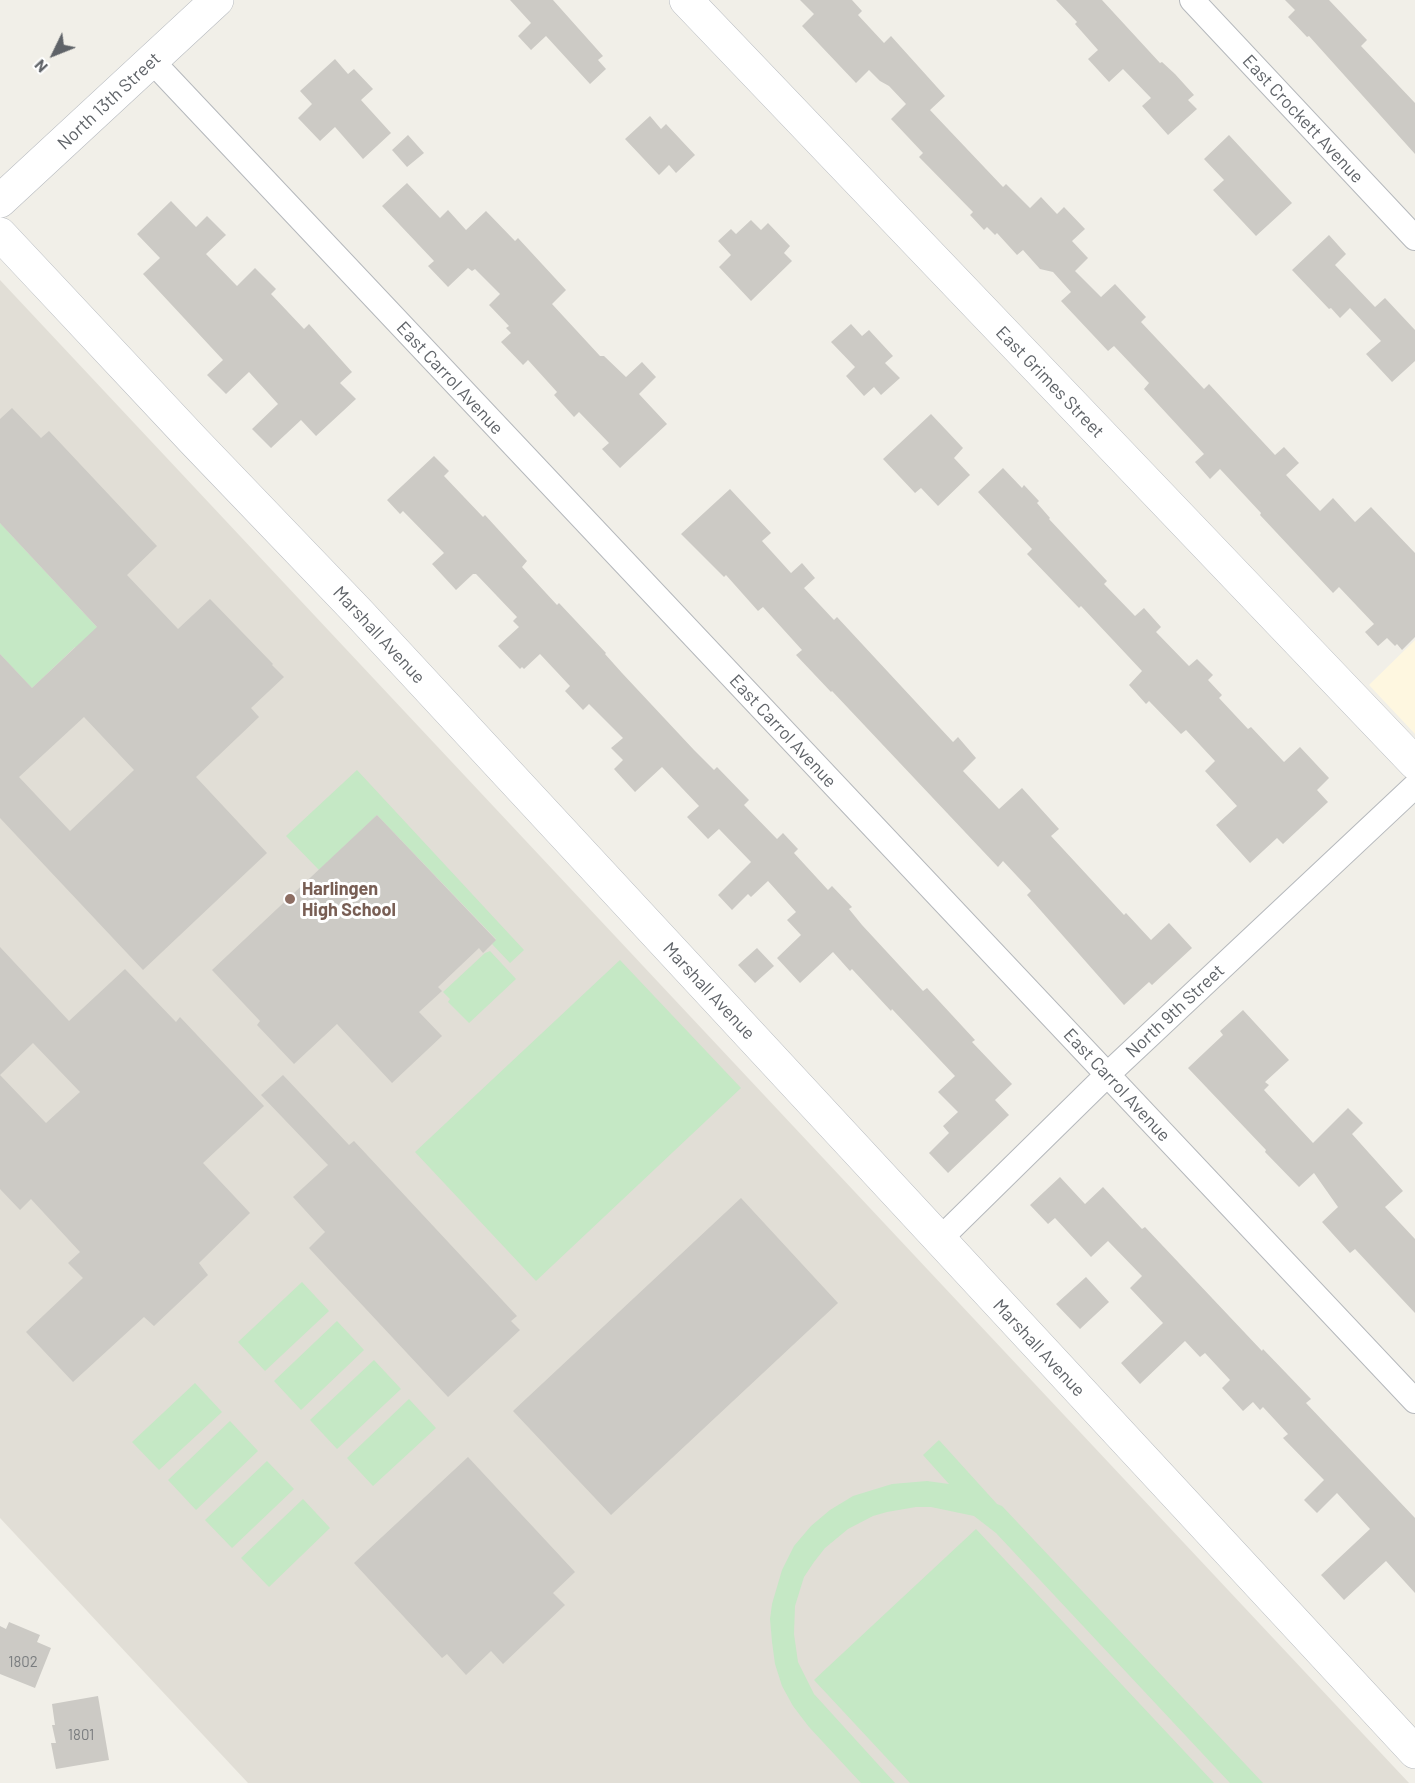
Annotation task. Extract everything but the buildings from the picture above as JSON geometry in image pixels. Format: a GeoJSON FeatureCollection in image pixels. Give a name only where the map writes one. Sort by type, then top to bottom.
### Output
{"type":"FeatureCollection","features":[{"type":"Feature","properties":{"kind":"street","name":"North 13th Street"},"geometry":{"type":"LineString","coordinates":[[0,201],[217,0]]}},
{"type":"Feature","properties":{"kind":"street","name":"East Grimes Street"},"geometry":{"type":"LineString","coordinates":[[686,0],[1415,763]]}},
{"type":"Feature","properties":{"kind":"street","name":"East Crockett Avenue"},"geometry":{"type":"LineString","coordinates":[[1192,0],[1415,238]]}},
{"type":"Feature","properties":{"kind":"street","name":"East Carrol Avenue"},"geometry":{"type":"LineString","coordinates":[[152,61],[1415,1401]]}},
{"type":"Feature","properties":{"kind":"street","name":"Marshall Avenue"},"geometry":{"type":"LineString","coordinates":[[0,234],[358,612],[1415,1752]]}},
{"type":"Feature","properties":{"kind":"street","name":"North 9th Street"},"geometry":{"type":"LineString","coordinates":[[939,1240],[1107,1075],[1415,786]]}},
{"type":"Feature","properties":{"kind":"shaded area","name":"Harlingen High School"},"geometry":{"type":"Polygon","coordinates":[[[0,280],[1409,1783],[248,1783],[0,1518],[0,280]]]}},
{"type":"Feature","properties":{"kind":"shaded area"},"geometry":{"type":"Polygon","coordinates":[[[1415,640],[1415,734],[1369,685],[1415,640]]]}},
{"type":"Feature","properties":{"kind":"green space"},"geometry":{"type":"Polygon","coordinates":[[[0,523],[121,653],[100,673],[75,647],[32,688],[0,654],[0,523]]]}},
{"type":"Feature","properties":{"kind":"green space"},"geometry":{"type":"Polygon","coordinates":[[[357,770],[524,950],[510,963],[492,944],[496,939],[377,815],[319,870],[286,836],[357,770]]]}},
{"type":"Feature","properties":{"kind":"green space"},"geometry":{"type":"Polygon","coordinates":[[[490,951],[516,979],[469,1023],[448,1002],[450,999],[443,992],[490,951]]]}},
{"type":"Feature","properties":{"kind":"green space"},"geometry":{"type":"Polygon","coordinates":[[[620,960],[741,1088],[536,1281],[415,1152],[620,960]]]}},
{"type":"Feature","properties":{"kind":"green space"},"geometry":{"type":"Polygon","coordinates":[[[302,1282],[329,1311],[265,1371],[238,1342],[302,1282]]]}},
{"type":"Feature","properties":{"kind":"green space"},"geometry":{"type":"Polygon","coordinates":[[[337,1321],[364,1350],[301,1410],[274,1381],[337,1321]]]}},
{"type":"Feature","properties":{"kind":"green space"},"geometry":{"type":"Polygon","coordinates":[[[374,1360],[401,1389],[337,1449],[310,1420],[374,1360]]]}},
{"type":"Feature","properties":{"kind":"green space"},"geometry":{"type":"Polygon","coordinates":[[[195,1383],[222,1412],[159,1470],[132,1442],[195,1383]]]}},
{"type":"Feature","properties":{"kind":"green space"},"geometry":{"type":"Polygon","coordinates":[[[409,1399],[436,1428],[373,1486],[347,1458],[409,1399]]]}},
{"type":"Feature","properties":{"kind":"green space"},"geometry":{"type":"Polygon","coordinates":[[[230,1421],[258,1451],[196,1510],[168,1480],[230,1421]]]}},
{"type":"Feature","properties":{"kind":"green space"},"geometry":{"type":"Polygon","coordinates":[[[939,1440],[1263,1783],[1230,1783],[996,1533],[974,1516],[931,1507],[916,1507],[873,1516],[848,1529],[825,1548],[814,1562],[804,1577],[795,1606],[794,1634],[798,1662],[814,1694],[895,1783],[861,1783],[809,1727],[793,1706],[782,1686],[775,1664],[772,1642],[770,1619],[772,1604],[782,1570],[794,1546],[811,1526],[830,1510],[853,1496],[892,1484],[927,1481],[949,1484],[923,1455],[939,1440]]]}},
{"type":"Feature","properties":{"kind":"green space"},"geometry":{"type":"Polygon","coordinates":[[[267,1461],[294,1489],[232,1548],[205,1520],[267,1461]]]}},
{"type":"Feature","properties":{"kind":"green space"},"geometry":{"type":"Polygon","coordinates":[[[303,1499],[330,1528],[269,1587],[241,1558],[303,1499]]]}},
{"type":"Feature","properties":{"kind":"green space"},"geometry":{"type":"Polygon","coordinates":[[[976,1529],[1214,1783],[910,1783],[814,1680],[976,1529]]]}},
{"type":"Feature","properties":{"kind":"place","name":"Harlingen High School"},"geometry":{"type":"Point","coordinates":[290,899]}}]}
